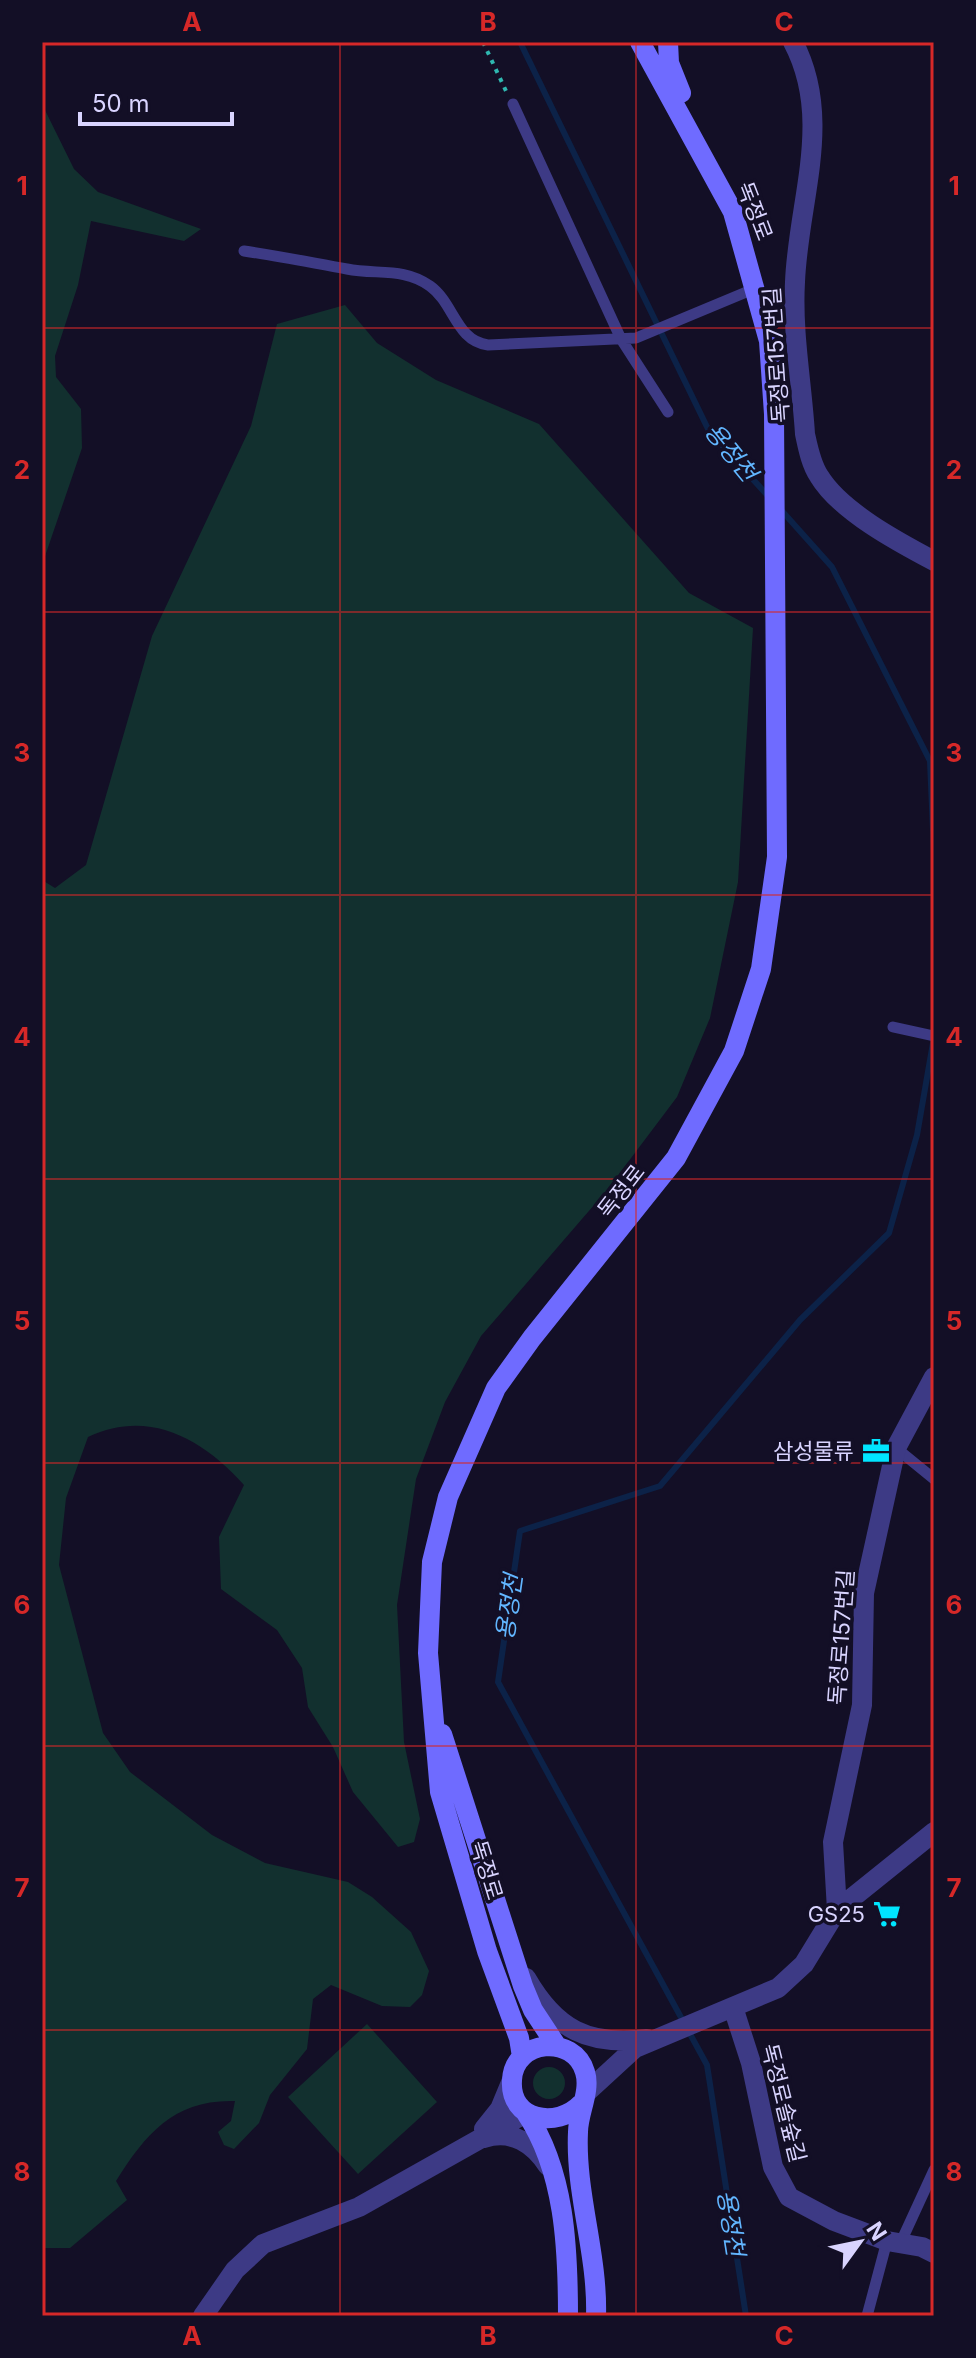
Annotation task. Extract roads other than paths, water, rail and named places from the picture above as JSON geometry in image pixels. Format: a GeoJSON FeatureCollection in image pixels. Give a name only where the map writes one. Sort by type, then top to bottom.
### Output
{"type":"FeatureCollection","features":[{"type":"Feature","properties":{"kind":"street","name":"독정로"},"geometry":{"type":"LineString","coordinates":[[522,2057],[519,2038],[487,1951],[444,1806],[434,1750],[427,1625],[432,1562],[448,1497],[496,1388],[532,1338],[676,1158],[734,1051],[761,969],[777,857],[774,414],[769,341],[757,288],[733,212],[640,42]]}},
{"type":"Feature","properties":{"kind":"street"},"geometry":{"type":"LineString","coordinates":[[668,42],[669,63],[714,174]]}},
{"type":"Feature","properties":{"kind":"street","name":"독정로157번길"},"geometry":{"type":"LineString","coordinates":[[793,42],[806,74],[813,121],[794,294],[805,434],[810,455],[819,476],[835,494],[881,531],[934,561]]}},
{"type":"Feature","properties":{"kind":"street","name":"독정로157번길"},"geometry":{"type":"LineString","coordinates":[[837,1910],[833,1842],[862,1705],[864,1593],[896,1448],[934,1377]]}},
{"type":"Feature","properties":{"kind":"street","name":"독정로"},"geometry":{"type":"LineString","coordinates":[[431,1692],[511,1954],[533,2010],[562,2048]]}},
{"type":"Feature","properties":{"kind":"street"},"geometry":{"type":"LineString","coordinates":[[469,2142],[500,2109],[522,2057],[543,2045],[607,2053],[655,2038],[778,1988],[792,1978],[837,1910],[934,1832]]}},
{"type":"Feature","properties":{"kind":"street"},"geometry":{"type":"LineString","coordinates":[[511,1954],[537,1998],[571,2029],[608,2042],[655,2038]]}},
{"type":"Feature","properties":{"kind":"street","name":"독정로솔숲길"},"geometry":{"type":"LineString","coordinates":[[733,2007],[751,2063],[779,2183],[789,2197],[806,2208],[894,2242],[934,2253]]}},
{"type":"Feature","properties":{"kind":"street"},"geometry":{"type":"LineString","coordinates":[[526,2113],[537,2118],[561,2119],[619,2060],[655,2038]]}},
{"type":"Feature","properties":{"kind":"street"},"geometry":{"type":"LineString","coordinates":[[562,2048],[584,2068],[578,2156],[589,2230],[596,2316]]}},
{"type":"Feature","properties":{"kind":"street"},"geometry":{"type":"LineString","coordinates":[[512,2080],[518,2104],[548,2150],[554,2175],[566,2246],[568,2316]]}},
{"type":"Feature","properties":{"kind":"street"},"geometry":{"type":"LineString","coordinates":[[203,2316],[235,2270],[263,2244],[359,2207],[469,2142],[526,2113]]}},
{"type":"Feature","properties":{"kind":"street"},"geometry":{"type":"LineString","coordinates":[[469,2142],[491,2136],[518,2138],[532,2146],[554,2175]]}},
{"type":"Feature","properties":{"kind":"lane"},"geometry":{"type":"LineString","coordinates":[[513,104],[621,339],[668,412]]}},
{"type":"Feature","properties":{"kind":"lane"},"geometry":{"type":"LineString","coordinates":[[244,251],[350,270],[396,272],[430,286],[467,337],[477,344],[636,338],[757,288]]}},
{"type":"Feature","properties":{"kind":"lane"},"geometry":{"type":"LineString","coordinates":[[893,1027],[934,1036]]}},
{"type":"Feature","properties":{"kind":"lane"},"geometry":{"type":"LineString","coordinates":[[896,1448],[934,1479]]}},
{"type":"Feature","properties":{"kind":"lane"},"geometry":{"type":"LineString","coordinates":[[867,2316],[894,2242],[934,2170]]}},
{"type":"Feature","properties":{"kind":"waterway","name":"용정천"},"geometry":{"type":"LineString","coordinates":[[520,42],[709,431],[769,497]]}},
{"type":"Feature","properties":{"kind":"waterway","name":"용정천"},"geometry":{"type":"LineString","coordinates":[[782,511],[832,567],[930,761],[934,853]]}},
{"type":"Feature","properties":{"kind":"waterway","name":"용정천"},"geometry":{"type":"LineString","coordinates":[[746,2316],[707,2065],[498,1682],[520,1531],[660,1486],[800,1320],[889,1233],[917,1135],[934,1037]]}},
{"type":"Feature","properties":{"kind":"place","name":"삼성물류"},"geometry":{"type":"Point","coordinates":[876,1451]}},
{"type":"Feature","properties":{"kind":"place","name":"GS25"},"geometry":{"type":"Point","coordinates":[887,1914]}}]}
